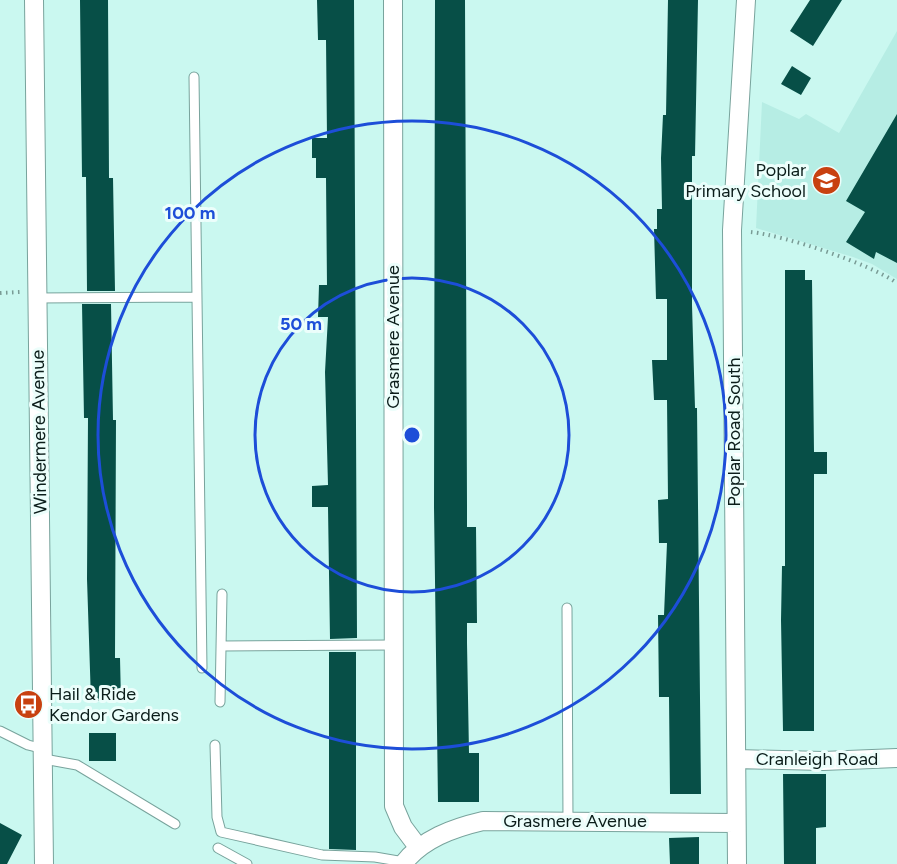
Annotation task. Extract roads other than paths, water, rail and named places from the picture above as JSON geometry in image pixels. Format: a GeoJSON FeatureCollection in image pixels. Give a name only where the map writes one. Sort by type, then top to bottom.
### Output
{"type":"FeatureCollection","features":[{"type":"Feature","properties":{"kind":"street","name":"Windermere Avenue"},"geometry":{"type":"LineString","coordinates":[[34,0],[44,864]]}},
{"type":"Feature","properties":{"kind":"street","name":"Grasmere Avenue"},"geometry":{"type":"LineString","coordinates":[[393,0],[394,806],[403,827],[418,847]]}},
{"type":"Feature","properties":{"kind":"street","name":"Poplar Road South"},"geometry":{"type":"LineString","coordinates":[[737,864],[732,230],[746,0]]}},
{"type":"Feature","properties":{"kind":"street","name":"Cranleigh Road"},"geometry":{"type":"LineString","coordinates":[[737,759],[823,761],[897,758]]}},
{"type":"Feature","properties":{"kind":"street","name":"Grasmere Avenue"},"geometry":{"type":"LineString","coordinates":[[404,863],[418,847],[448,831],[483,821],[736,823]]}},
{"type":"Feature","properties":{"kind":"lane"},"geometry":{"type":"LineString","coordinates":[[194,77],[202,668]]}},
{"type":"Feature","properties":{"kind":"lane"},"geometry":{"type":"LineString","coordinates":[[37,298],[197,297]]}},
{"type":"Feature","properties":{"kind":"lane"},"geometry":{"type":"LineString","coordinates":[[220,702],[222,594]]}},
{"type":"Feature","properties":{"kind":"lane"},"geometry":{"type":"LineString","coordinates":[[567,608],[568,821]]}},
{"type":"Feature","properties":{"kind":"lane"},"geometry":{"type":"LineString","coordinates":[[222,646],[395,645]]}},
{"type":"Feature","properties":{"kind":"lane"},"geometry":{"type":"LineString","coordinates":[[0,731],[44,754],[77,765],[175,824]]}},
{"type":"Feature","properties":{"kind":"lane"},"geometry":{"type":"LineString","coordinates":[[215,745],[217,817],[221,832],[322,855],[375,856],[404,863]]}},
{"type":"Feature","properties":{"kind":"lane"},"geometry":{"type":"LineString","coordinates":[[218,848],[247,864]]}},
{"type":"Feature","properties":{"kind":"place","name":"Poplar Primary School"},"geometry":{"type":"Point","coordinates":[827,180]}},
{"type":"Feature","properties":{"kind":"place","name":"Hail & Ride Kendor Gardens"},"geometry":{"type":"Point","coordinates":[28,704]}}]}
